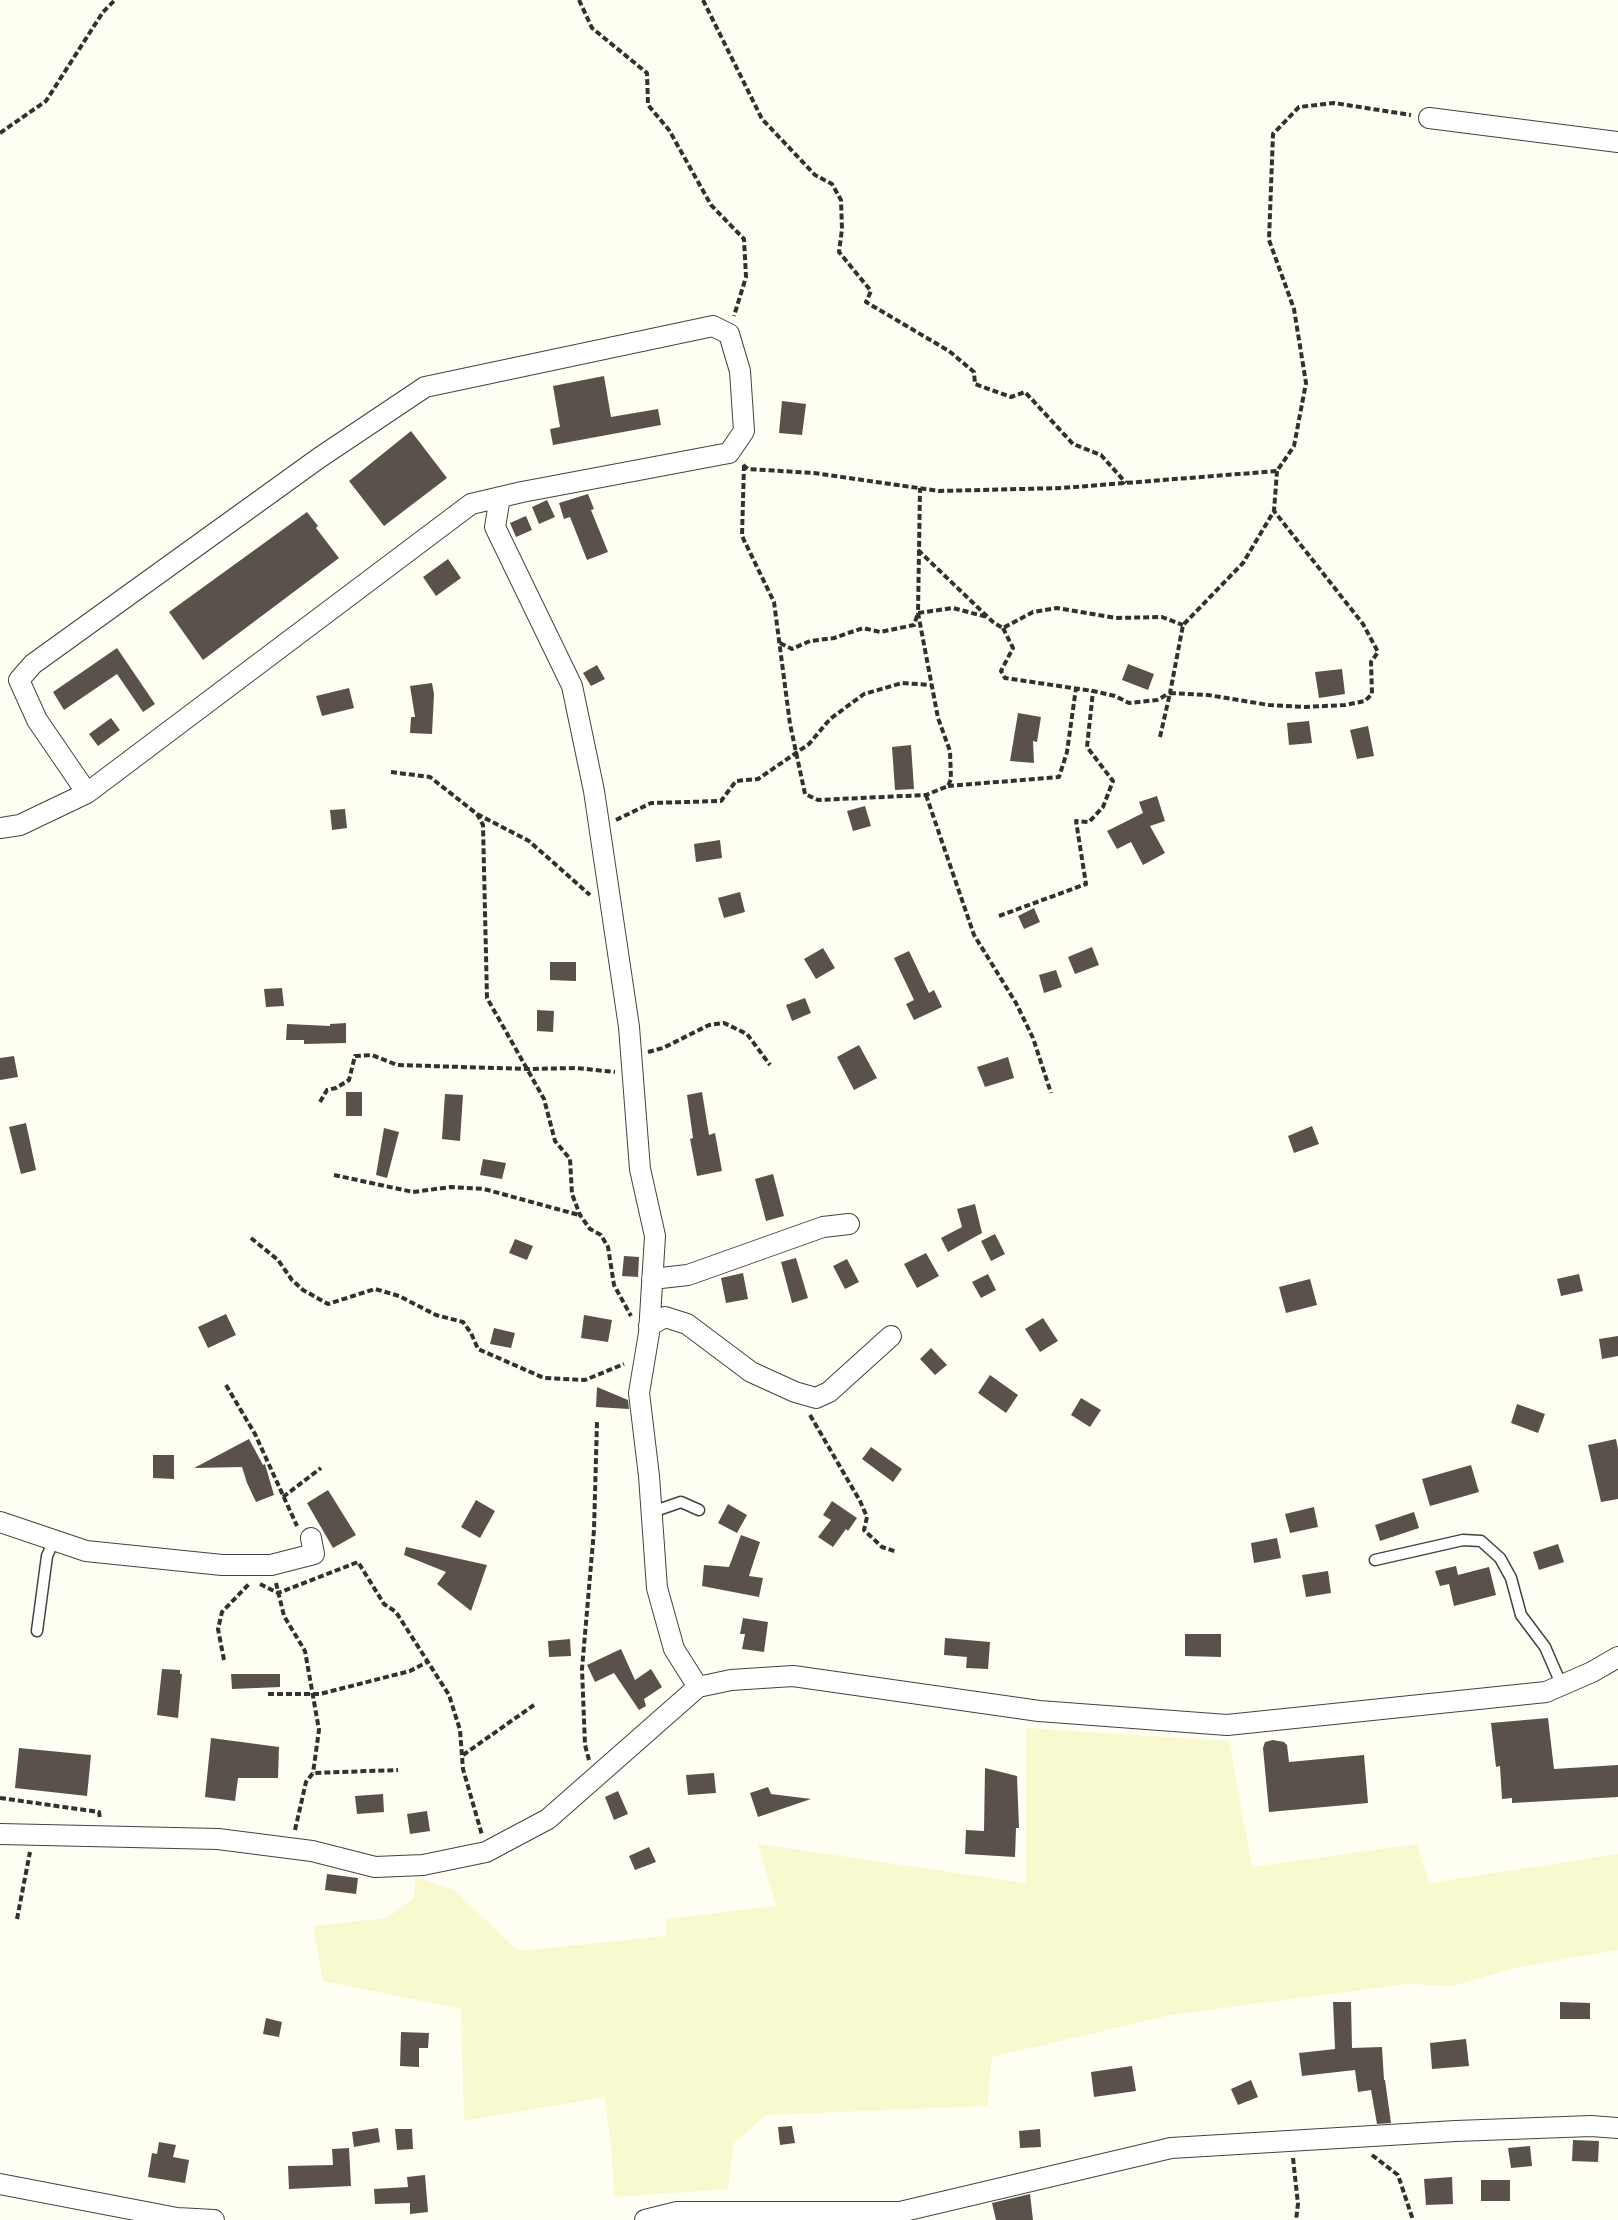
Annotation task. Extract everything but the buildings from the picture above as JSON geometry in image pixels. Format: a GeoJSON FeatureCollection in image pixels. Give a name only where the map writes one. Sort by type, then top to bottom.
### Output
{"type":"FeatureCollection","features":[{"type":"Feature","properties":{"kind":"street"},"geometry":{"type":"LineString","coordinates":[[1429,118],[1618,142]]}},
{"type":"Feature","properties":{"kind":"street"},"geometry":{"type":"LineString","coordinates":[[0,828],[20,825],[87,793],[471,504],[500,497],[736,459],[744,431],[740,371],[729,333],[713,326],[425,387],[319,458],[33,664],[19,680],[37,720],[87,793]]}},
{"type":"Feature","properties":{"kind":"street"},"geometry":{"type":"LineString","coordinates":[[500,497],[495,527],[572,686],[601,833],[629,1027],[640,1169],[655,1236],[647,1340],[639,1393],[652,1512],[657,1588],[674,1649],[698,1687]]}},
{"type":"Feature","properties":{"kind":"street"},"geometry":{"type":"LineString","coordinates":[[652,1279],[688,1275],[823,1227],[849,1224]]}},
{"type":"Feature","properties":{"kind":"street"},"geometry":{"type":"LineString","coordinates":[[647,1340],[665,1317],[687,1324],[751,1372],[816,1398],[829,1392],[891,1336]]}},
{"type":"Feature","properties":{"kind":"street"},"geometry":{"type":"LineString","coordinates":[[0,1522],[87,1551],[222,1565],[271,1565],[315,1554],[311,1538]]}},
{"type":"Feature","properties":{"kind":"street"},"geometry":{"type":"LineString","coordinates":[[0,1834],[218,1839],[312,1851],[375,1867],[423,1865],[486,1852],[548,1819],[698,1687],[730,1680],[793,1676],[1039,1711],[1227,1725],[1546,1692],[1592,1672],[1618,1657]]}},
{"type":"Feature","properties":{"kind":"street"},"geometry":{"type":"LineString","coordinates":[[645,2220],[677,2212],[900,2212],[1171,2148],[1468,2130],[1591,2126],[1618,2128]]}},
{"type":"Feature","properties":{"kind":"street"},"geometry":{"type":"LineString","coordinates":[[0,2184],[177,2218],[214,2220]]}},
{"type":"Feature","properties":{"kind":"lane"},"geometry":{"type":"LineString","coordinates":[[652,1512],[681,1502],[699,1510]]}},
{"type":"Feature","properties":{"kind":"lane"},"geometry":{"type":"LineString","coordinates":[[37,1631],[47,1556],[54,1540]]}},
{"type":"Feature","properties":{"kind":"lane"},"geometry":{"type":"LineString","coordinates":[[1375,1560],[1463,1540],[1480,1541],[1500,1558],[1511,1578],[1521,1615],[1545,1647],[1562,1686]]}},
{"type":"Feature","properties":{"kind":"path"},"geometry":{"type":"LineString","coordinates":[[0,133],[46,101],[103,12],[115,0]]}},
{"type":"Feature","properties":{"kind":"path"},"geometry":{"type":"LineString","coordinates":[[579,0],[592,28],[647,73],[648,105],[669,130],[711,205],[744,239],[746,277],[729,333]]}},
{"type":"Feature","properties":{"kind":"path"},"geometry":{"type":"LineString","coordinates":[[703,0],[762,119],[815,175],[832,184],[841,200],[842,229],[838,252],[871,291],[866,303],[949,351],[974,372],[975,384],[1011,397],[1025,392],[1073,444],[1101,455],[1126,484]]}},
{"type":"Feature","properties":{"kind":"path"},"geometry":{"type":"LineString","coordinates":[[1160,737],[1183,625],[1243,563],[1274,511],[1277,471],[1294,446],[1306,383],[1293,309],[1269,240],[1273,134],[1299,107],[1334,103],[1429,118]]}},
{"type":"Feature","properties":{"kind":"path"},"geometry":{"type":"LineString","coordinates":[[736,459],[748,469],[814,473],[939,491],[1062,488],[1277,471]]}},
{"type":"Feature","properties":{"kind":"path"},"geometry":{"type":"LineString","coordinates":[[736,459],[742,536],[774,602],[790,724],[805,794],[818,800],[926,795],[948,786],[1059,777],[1067,752],[1076,688]]}},
{"type":"Feature","properties":{"kind":"path"},"geometry":{"type":"LineString","coordinates":[[920,488],[918,613],[938,718],[950,751],[951,779],[948,786]]}},
{"type":"Feature","properties":{"kind":"path"},"geometry":{"type":"LineString","coordinates":[[918,549],[987,617],[1003,628],[1013,648],[1001,671],[1005,678],[1094,691],[1115,696],[1129,703],[1157,700],[1170,693],[1305,707],[1345,705],[1365,701],[1372,694],[1371,662],[1378,652],[1363,624],[1274,511]]}},
{"type":"Feature","properties":{"kind":"path"},"geometry":{"type":"LineString","coordinates":[[918,613],[953,608],[987,617]]}},
{"type":"Feature","properties":{"kind":"path"},"geometry":{"type":"LineString","coordinates":[[1003,628],[1033,612],[1057,608],[1116,618],[1162,617],[1183,625]]}},
{"type":"Feature","properties":{"kind":"path"},"geometry":{"type":"LineString","coordinates":[[780,643],[792,649],[810,641],[834,638],[863,628],[880,632],[914,624],[918,613]]}},
{"type":"Feature","properties":{"kind":"path"},"geometry":{"type":"LineString","coordinates":[[601,833],[619,817],[651,803],[721,801],[736,781],[758,779],[809,744],[830,718],[864,694],[902,683],[931,685]]}},
{"type":"Feature","properties":{"kind":"path"},"geometry":{"type":"LineString","coordinates":[[999,916],[1086,884],[1076,821],[1089,822],[1102,807],[1113,781],[1087,747],[1094,691]]}},
{"type":"Feature","properties":{"kind":"path"},"geometry":{"type":"LineString","coordinates":[[391,772],[430,777],[477,814],[529,841],[575,883],[612,912]]}},
{"type":"Feature","properties":{"kind":"path"},"geometry":{"type":"LineString","coordinates":[[926,795],[974,935],[1016,1003],[1033,1038],[1051,1094]]}},
{"type":"Feature","properties":{"kind":"path"},"geometry":{"type":"LineString","coordinates":[[251,1238],[278,1260],[292,1280],[303,1290],[328,1304],[375,1289],[399,1296],[436,1315],[462,1322],[471,1333],[478,1349],[544,1378],[585,1380],[647,1340],[629,1314],[615,1285],[608,1247],[601,1236],[590,1229],[580,1215],[572,1194],[570,1159],[555,1141],[544,1099],[487,998],[483,825],[477,814]]}},
{"type":"Feature","properties":{"kind":"path"},"geometry":{"type":"LineString","coordinates":[[320,1102],[327,1090],[336,1089],[349,1080],[355,1056],[372,1055],[398,1065],[528,1069],[576,1068],[614,1074],[632,1056],[663,1048],[709,1025],[724,1023],[747,1034],[770,1065]]}},
{"type":"Feature","properties":{"kind":"path"},"geometry":{"type":"LineString","coordinates":[[334,1175],[413,1192],[451,1187],[484,1189],[580,1215]]}},
{"type":"Feature","properties":{"kind":"path"},"geometry":{"type":"LineString","coordinates":[[226,1385],[255,1434],[298,1528],[309,1533],[311,1538]]}},
{"type":"Feature","properties":{"kind":"path"},"geometry":{"type":"LineString","coordinates":[[802,1394],[812,1419],[860,1501],[867,1517],[864,1530],[882,1547],[897,1552]]}},
{"type":"Feature","properties":{"kind":"path"},"geometry":{"type":"LineString","coordinates":[[594,1778],[585,1745],[582,1669],[594,1530],[597,1422]]}},
{"type":"Feature","properties":{"kind":"path"},"geometry":{"type":"LineString","coordinates":[[283,1497],[321,1468]]}},
{"type":"Feature","properties":{"kind":"path"},"geometry":{"type":"LineString","coordinates":[[222,1565],[278,1593],[358,1562],[384,1604],[396,1612],[449,1695],[460,1730],[464,1768],[486,1852]]}},
{"type":"Feature","properties":{"kind":"path"},"geometry":{"type":"LineString","coordinates":[[271,1565],[284,1616],[305,1651],[319,1730],[313,1773],[306,1782],[291,1848]]}},
{"type":"Feature","properties":{"kind":"path"},"geometry":{"type":"LineString","coordinates":[[224,1660],[218,1629],[222,1612],[253,1581]]}},
{"type":"Feature","properties":{"kind":"path"},"geometry":{"type":"LineString","coordinates":[[268,1694],[314,1694],[410,1671],[427,1662]]}},
{"type":"Feature","properties":{"kind":"path"},"geometry":{"type":"LineString","coordinates":[[462,1756],[534,1706]]}},
{"type":"Feature","properties":{"kind":"path"},"geometry":{"type":"LineString","coordinates":[[313,1773],[398,1770]]}},
{"type":"Feature","properties":{"kind":"path"},"geometry":{"type":"LineString","coordinates":[[0,1798],[99,1812],[103,1837]]}},
{"type":"Feature","properties":{"kind":"path"},"geometry":{"type":"LineString","coordinates":[[17,1919],[30,1848],[29,1836]]}},
{"type":"Feature","properties":{"kind":"path"},"geometry":{"type":"LineString","coordinates":[[1354,2137],[1398,2175],[1413,2220]]}},
{"type":"Feature","properties":{"kind":"path"},"geometry":{"type":"LineString","coordinates":[[1291,2141],[1298,2204],[1296,2220]]}},
{"type":"Feature","properties":{"kind":"green space"},"geometry":{"type":"Polygon","coordinates":[[[1026,1728],[1229,1741],[1252,1867],[1417,1844],[1429,1883],[1618,1854],[1618,1950],[1519,1967],[1452,1986],[1406,1984],[1171,2015],[992,2057],[987,2106],[766,2115],[734,2143],[728,2189],[614,2197],[611,2143],[604,2097],[464,2121],[461,2009],[323,1981],[313,1926],[387,1918],[414,1898],[415,1877],[454,1890],[518,1951],[666,1936],[666,1919],[776,1906],[758,1844],[1026,1883],[1026,1728]]]}}]}
